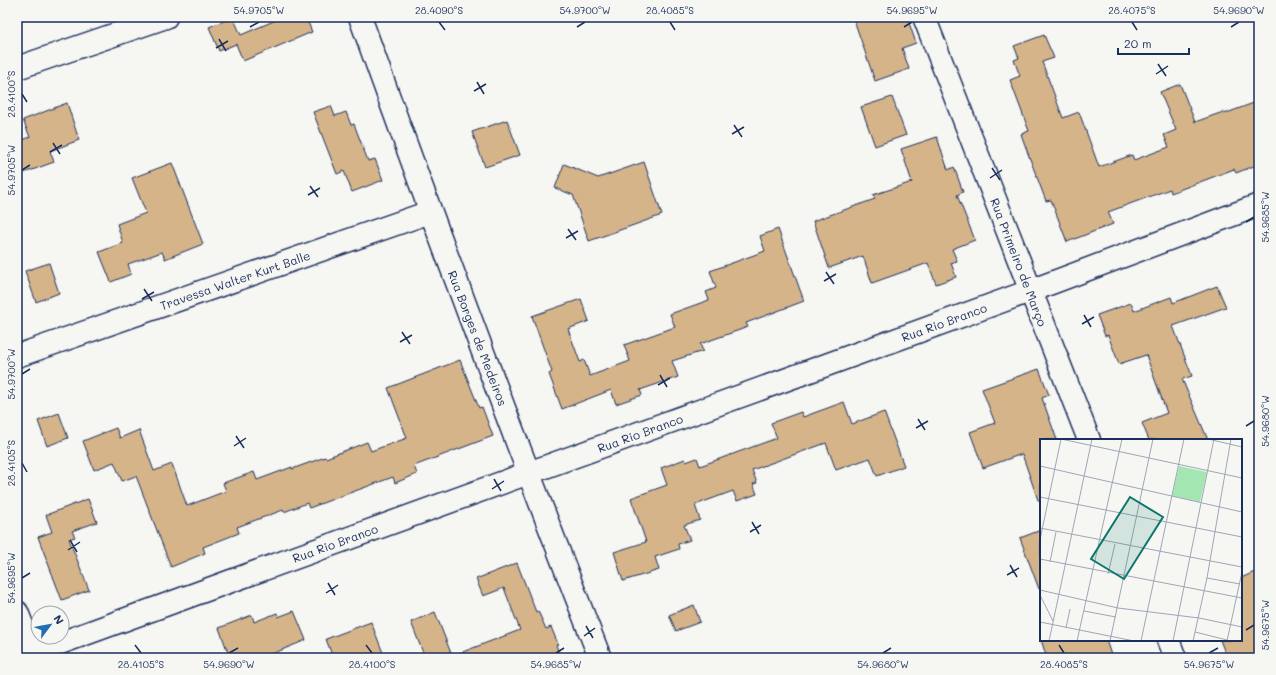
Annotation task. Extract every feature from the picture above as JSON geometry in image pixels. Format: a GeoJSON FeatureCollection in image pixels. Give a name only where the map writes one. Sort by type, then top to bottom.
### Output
{"type":"FeatureCollection","features":[{"type":"Feature","properties":{"kind":"street"},"geometry":{"type":"LineString","coordinates":[[17,68],[166,17]]}},
{"type":"Feature","properties":{"kind":"street","name":"Rua Borges de Medeiros"},"geometry":{"type":"LineString","coordinates":[[360,17],[430,212],[528,473],[600,658]]}},
{"type":"Feature","properties":{"kind":"street","name":"Rua Primeiro de Março"},"geometry":{"type":"LineString","coordinates":[[924,17],[1089,439]]}},
{"type":"Feature","properties":{"kind":"street","name":"Rua Rio Branco"},"geometry":{"type":"LineString","coordinates":[[29,656],[1030,291],[1259,205]]}},
{"type":"Feature","properties":{"kind":"street","name":"Travessa Walter Kurt Balle"},"geometry":{"type":"LineString","coordinates":[[17,356],[430,212]]}},
{"type":"Feature","properties":{"kind":"street"},"geometry":{"type":"LineString","coordinates":[[17,612],[29,656]]}},
{"type":"Feature","properties":{"kind":"street"},"geometry":{"type":"LineString","coordinates":[[1168,641],[1175,658]]}},
{"type":"Feature","properties":{"kind":"building"},"geometry":{"type":"Polygon","coordinates":[[[233,17],[241,35],[283,17],[306,17],[312,32],[243,61],[236,44],[219,51],[209,27],[233,17]]]}},
{"type":"Feature","properties":{"kind":"building"},"geometry":{"type":"Polygon","coordinates":[[[853,17],[907,17],[916,43],[902,48],[909,69],[875,81],[853,17]]]}},
{"type":"Feature","properties":{"kind":"building"},"geometry":{"type":"Polygon","coordinates":[[[1044,35],[1054,58],[1042,62],[1063,118],[1079,112],[1099,167],[1132,155],[1134,160],[1169,147],[1164,135],[1176,130],[1160,92],[1180,84],[1195,122],[1223,112],[1224,114],[1259,101],[1259,164],[1236,173],[1234,169],[1171,193],[1170,189],[1108,212],[1113,224],[1067,242],[1051,200],[1046,201],[1021,134],[1029,131],[1010,80],[1020,76],[1014,60],[1019,58],[1014,46],[1044,35]]]}},
{"type":"Feature","properties":{"kind":"building"},"geometry":{"type":"Polygon","coordinates":[[[892,97],[906,135],[875,146],[861,107],[892,97]]]}},
{"type":"Feature","properties":{"kind":"building"},"geometry":{"type":"Polygon","coordinates":[[[67,103],[79,140],[50,151],[54,162],[21,174],[17,163],[17,142],[30,137],[23,120],[67,103]]]}},
{"type":"Feature","properties":{"kind":"building"},"geometry":{"type":"Polygon","coordinates":[[[331,106],[335,116],[346,112],[351,125],[354,124],[368,161],[375,159],[383,180],[352,192],[344,171],[337,174],[313,112],[331,106]]]}},
{"type":"Feature","properties":{"kind":"building"},"geometry":{"type":"Polygon","coordinates":[[[507,120],[520,155],[485,167],[472,132],[507,120]]]}},
{"type":"Feature","properties":{"kind":"building"},"geometry":{"type":"Polygon","coordinates":[[[937,137],[948,170],[954,167],[963,192],[957,195],[975,240],[952,249],[957,261],[951,263],[956,277],[936,284],[928,263],[872,283],[863,256],[829,268],[813,221],[875,199],[873,195],[912,182],[901,149],[937,137]]]}},
{"type":"Feature","properties":{"kind":"building"},"geometry":{"type":"Polygon","coordinates":[[[644,162],[662,215],[589,241],[573,195],[555,188],[564,164],[598,178],[644,162]]]}},
{"type":"Feature","properties":{"kind":"building"},"geometry":{"type":"Polygon","coordinates":[[[172,163],[203,244],[165,259],[162,252],[128,264],[131,274],[111,282],[99,252],[123,243],[117,224],[146,213],[132,178],[172,163]]]}},
{"type":"Feature","properties":{"kind":"building"},"geometry":{"type":"Polygon","coordinates":[[[778,229],[804,301],[746,323],[748,327],[700,344],[703,351],[672,361],[678,377],[640,390],[642,395],[616,404],[611,390],[562,409],[549,374],[552,372],[532,316],[581,299],[589,321],[568,329],[580,362],[584,360],[590,376],[630,361],[624,345],[675,327],[670,314],[709,300],[706,292],[716,288],[710,271],[765,251],[760,236],[778,229]]]}},
{"type":"Feature","properties":{"kind":"building"},"geometry":{"type":"Polygon","coordinates":[[[49,263],[59,293],[36,302],[25,271],[49,263]]]}},
{"type":"Feature","properties":{"kind":"building"},"geometry":{"type":"Polygon","coordinates":[[[1217,286],[1226,307],[1173,326],[1192,376],[1182,379],[1208,439],[1149,439],[1142,423],[1167,413],[1146,355],[1119,364],[1108,335],[1105,336],[1097,315],[1131,303],[1134,311],[1171,297],[1173,303],[1217,286]]]}},
{"type":"Feature","properties":{"kind":"building"},"geometry":{"type":"Polygon","coordinates":[[[460,360],[479,408],[482,407],[493,436],[414,466],[417,474],[395,483],[393,477],[309,508],[307,503],[237,527],[239,533],[203,547],[205,553],[171,567],[136,476],[122,481],[114,462],[94,470],[83,441],[116,428],[120,438],[139,430],[154,471],[172,464],[187,506],[226,491],[223,483],[254,472],[257,480],[292,467],[292,469],[325,457],[326,458],[367,442],[371,451],[407,438],[388,388],[460,360]]]}},
{"type":"Feature","properties":{"kind":"building"},"geometry":{"type":"Polygon","coordinates":[[[1039,369],[1049,395],[1042,398],[1057,439],[1040,439],[1040,500],[1038,500],[1022,454],[983,468],[970,432],[995,423],[982,389],[1039,369]]]}},
{"type":"Feature","properties":{"kind":"building"},"geometry":{"type":"Polygon","coordinates":[[[844,402],[852,424],[884,412],[904,466],[877,476],[870,458],[836,470],[826,443],[752,470],[757,483],[753,484],[757,494],[737,501],[733,491],[695,505],[700,520],[684,525],[690,540],[678,544],[679,549],[655,557],[659,570],[623,581],[614,552],[646,542],[631,498],[667,485],[661,468],[685,459],[686,462],[697,458],[700,466],[777,438],[771,423],[801,412],[803,417],[844,402]]]}},
{"type":"Feature","properties":{"kind":"building"},"geometry":{"type":"Polygon","coordinates":[[[59,413],[68,438],[47,446],[38,421],[59,413]]]}},
{"type":"Feature","properties":{"kind":"building"},"geometry":{"type":"Polygon","coordinates":[[[88,499],[97,522],[72,531],[75,537],[69,539],[89,590],[62,600],[38,537],[52,532],[46,515],[88,499]]]}},
{"type":"Feature","properties":{"kind":"building"},"geometry":{"type":"Polygon","coordinates":[[[1040,530],[1039,589],[1020,538],[1040,530]]]}},
{"type":"Feature","properties":{"kind":"building"},"geometry":{"type":"Polygon","coordinates":[[[517,563],[536,612],[538,611],[546,629],[551,627],[558,644],[556,645],[561,658],[425,658],[411,622],[435,612],[452,656],[520,630],[504,588],[483,596],[476,579],[517,563]]]}},
{"type":"Feature","properties":{"kind":"building"},"geometry":{"type":"Polygon","coordinates":[[[1259,570],[1259,658],[1227,658],[1220,641],[1242,641],[1242,578],[1259,570]]]}},
{"type":"Feature","properties":{"kind":"building"},"geometry":{"type":"Polygon","coordinates":[[[694,605],[700,622],[676,631],[669,615],[694,605]]]}},
{"type":"Feature","properties":{"kind":"building"},"geometry":{"type":"Polygon","coordinates":[[[294,611],[306,640],[262,658],[230,658],[219,628],[252,615],[254,622],[277,613],[278,617],[294,611]]]}},
{"type":"Feature","properties":{"kind":"building"},"geometry":{"type":"Polygon","coordinates":[[[371,622],[385,658],[333,658],[326,639],[371,622]]]}},
{"type":"Feature","properties":{"kind":"building"},"geometry":{"type":"Polygon","coordinates":[[[1041,641],[1106,641],[1112,658],[1047,658],[1041,641]]]}}]}
